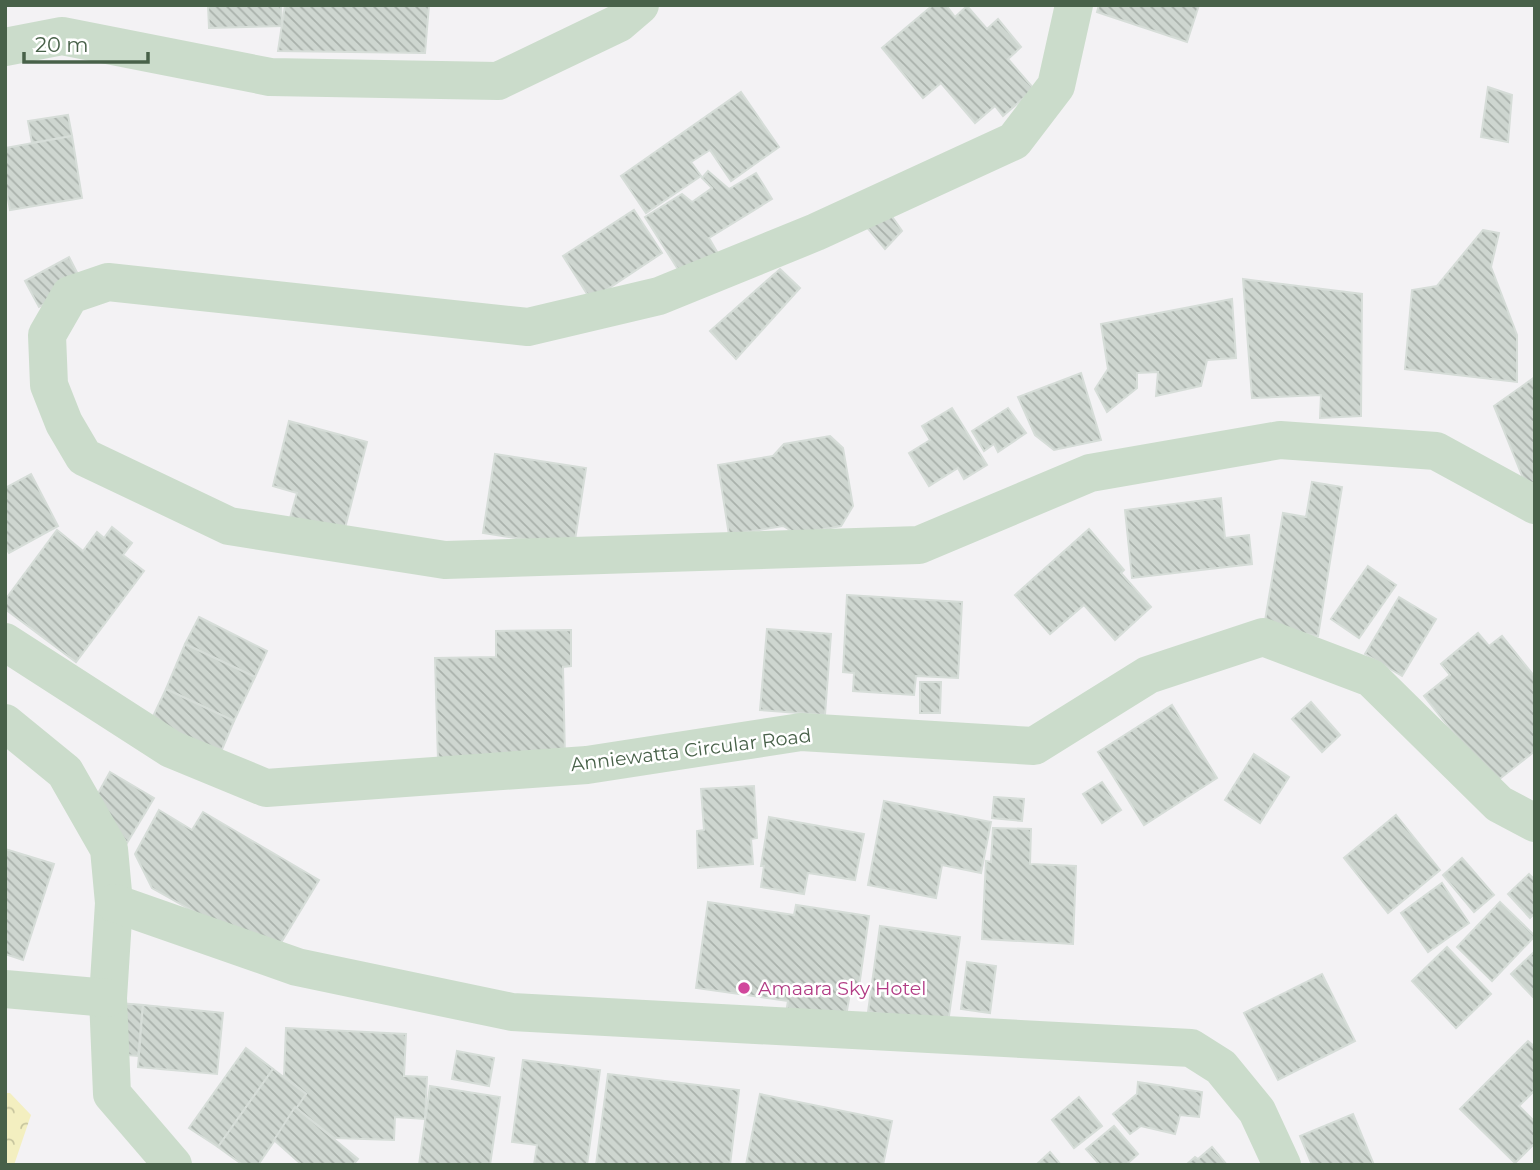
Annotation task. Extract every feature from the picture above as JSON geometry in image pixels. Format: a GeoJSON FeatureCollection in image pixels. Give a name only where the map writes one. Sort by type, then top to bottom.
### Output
{"type":"FeatureCollection","features":[{"type":"Feature","properties":{"kind":"street"},"geometry":{"type":"LineString","coordinates":[[5,47],[62,36],[270,77],[498,81],[619,23],[640,5]]}},
{"type":"Feature","properties":{"kind":"street"},"geometry":{"type":"LineString","coordinates":[[1074,5],[1056,86],[1014,141],[816,232],[659,296],[528,327],[108,282],[70,295],[47,335],[49,385],[64,423],[84,457],[229,526],[444,560],[919,545],[1090,473],[1280,440],[1436,451],[1535,505]]}},
{"type":"Feature","properties":{"kind":"street","name":"Anniewatta Circular Road"},"geometry":{"type":"LineString","coordinates":[[5,642],[171,748],[267,788],[587,765],[801,732],[1034,746],[1148,675],[1263,637],[1371,678],[1499,804],[1535,823]]}},
{"type":"Feature","properties":{"kind":"street"},"geometry":{"type":"LineString","coordinates":[[5,723],[65,772],[109,849],[114,903],[108,998],[112,1094],[173,1165]]}},
{"type":"Feature","properties":{"kind":"street"},"geometry":{"type":"LineString","coordinates":[[114,903],[297,967],[512,1012],[1191,1048],[1221,1067],[1257,1111],[1282,1165]]}},
{"type":"Feature","properties":{"kind":"street"},"geometry":{"type":"LineString","coordinates":[[5,989],[108,998]]}},
{"type":"Feature","properties":{"kind":"green space"},"geometry":{"type":"Polygon","coordinates":[[[5,1093],[10,1093],[31,1115],[14,1165],[5,1165],[5,1093]]]}},
{"type":"Feature","properties":{"kind":"building"},"geometry":{"type":"Polygon","coordinates":[[[208,5],[281,5],[282,26],[209,28],[208,5]]]}},
{"type":"Feature","properties":{"kind":"building"},"geometry":{"type":"Polygon","coordinates":[[[285,5],[429,5],[425,53],[278,51],[285,5]]]}},
{"type":"Feature","properties":{"kind":"building"},"geometry":{"type":"Polygon","coordinates":[[[933,5],[946,5],[955,17],[967,6],[987,29],[998,19],[1021,47],[1008,59],[1034,89],[1003,116],[995,106],[975,123],[941,83],[923,98],[882,48],[933,5]]]}},
{"type":"Feature","properties":{"kind":"building"},"geometry":{"type":"Polygon","coordinates":[[[1099,5],[1199,5],[1187,42],[1097,12],[1099,5]]]}},
{"type":"Feature","properties":{"kind":"building"},"geometry":{"type":"Polygon","coordinates":[[[1488,87],[1512,95],[1508,142],[1481,137],[1488,87]]]}},
{"type":"Feature","properties":{"kind":"building"},"geometry":{"type":"Polygon","coordinates":[[[741,92],[779,147],[731,181],[710,150],[691,162],[701,176],[646,213],[621,176],[741,92]]]}},
{"type":"Feature","properties":{"kind":"building"},"geometry":{"type":"Polygon","coordinates":[[[68,115],[72,136],[32,143],[28,121],[68,115]]]}},
{"type":"Feature","properties":{"kind":"building"},"geometry":{"type":"Polygon","coordinates":[[[72,136],[82,198],[10,210],[5,183],[5,148],[72,136]]]}},
{"type":"Feature","properties":{"kind":"building"},"geometry":{"type":"Polygon","coordinates":[[[708,171],[729,189],[756,173],[772,199],[709,238],[720,257],[684,279],[645,217],[682,194],[692,202],[712,188],[702,178],[708,171]]]}},
{"type":"Feature","properties":{"kind":"building"},"geometry":{"type":"Polygon","coordinates":[[[884,205],[902,231],[885,249],[865,225],[884,205]]]}},
{"type":"Feature","properties":{"kind":"building"},"geometry":{"type":"Polygon","coordinates":[[[634,210],[662,253],[591,300],[563,256],[634,210]]]}},
{"type":"Feature","properties":{"kind":"building"},"geometry":{"type":"Polygon","coordinates":[[[1483,230],[1499,233],[1491,267],[1517,335],[1517,382],[1405,369],[1412,290],[1437,286],[1483,230]]]}},
{"type":"Feature","properties":{"kind":"building"},"geometry":{"type":"Polygon","coordinates":[[[69,257],[83,284],[39,307],[25,281],[69,257]]]}},
{"type":"Feature","properties":{"kind":"building"},"geometry":{"type":"Polygon","coordinates":[[[780,269],[800,288],[736,359],[710,331],[780,269]]]}},
{"type":"Feature","properties":{"kind":"building"},"geometry":{"type":"Polygon","coordinates":[[[1243,279],[1362,294],[1361,416],[1320,418],[1321,395],[1252,398],[1243,279]]]}},
{"type":"Feature","properties":{"kind":"building"},"geometry":{"type":"Polygon","coordinates":[[[1232,299],[1236,358],[1207,360],[1201,386],[1156,396],[1158,372],[1137,373],[1137,388],[1107,412],[1095,389],[1108,369],[1101,324],[1232,299]]]}},
{"type":"Feature","properties":{"kind":"building"},"geometry":{"type":"Polygon","coordinates":[[[1081,373],[1101,440],[1054,450],[1035,435],[1018,397],[1081,373]]]}},
{"type":"Feature","properties":{"kind":"building"},"geometry":{"type":"Polygon","coordinates":[[[1535,377],[1535,497],[1531,498],[1494,406],[1535,377]]]}},
{"type":"Feature","properties":{"kind":"building"},"geometry":{"type":"Polygon","coordinates":[[[952,408],[987,465],[964,479],[958,468],[929,486],[909,453],[930,440],[922,426],[952,408]]]}},
{"type":"Feature","properties":{"kind":"building"},"geometry":{"type":"Polygon","coordinates":[[[1008,408],[1026,433],[998,452],[994,444],[984,451],[972,431],[1008,408]]]}},
{"type":"Feature","properties":{"kind":"building"},"geometry":{"type":"Polygon","coordinates":[[[289,421],[367,442],[344,532],[290,518],[297,493],[273,486],[289,421]]]}},
{"type":"Feature","properties":{"kind":"building"},"geometry":{"type":"Polygon","coordinates":[[[830,436],[843,448],[853,506],[841,526],[797,534],[783,526],[729,535],[718,465],[773,456],[784,444],[830,436]]]}},
{"type":"Feature","properties":{"kind":"building"},"geometry":{"type":"Polygon","coordinates":[[[495,454],[586,468],[574,547],[483,533],[495,454]]]}},
{"type":"Feature","properties":{"kind":"building"},"geometry":{"type":"Polygon","coordinates":[[[31,474],[58,526],[9,553],[5,547],[5,488],[31,474]]]}},
{"type":"Feature","properties":{"kind":"building"},"geometry":{"type":"Polygon","coordinates":[[[1312,482],[1342,487],[1318,636],[1264,627],[1283,513],[1306,517],[1312,482]]]}},
{"type":"Feature","properties":{"kind":"building"},"geometry":{"type":"Polygon","coordinates":[[[1221,498],[1225,538],[1249,535],[1252,564],[1132,578],[1125,510],[1221,498]]]}},
{"type":"Feature","properties":{"kind":"building"},"geometry":{"type":"Polygon","coordinates":[[[112,527],[132,543],[123,555],[144,571],[76,662],[5,609],[5,600],[57,530],[83,551],[97,532],[104,538],[112,527]]]}},
{"type":"Feature","properties":{"kind":"building"},"geometry":{"type":"Polygon","coordinates":[[[1089,529],[1124,570],[1121,573],[1151,607],[1115,640],[1084,605],[1050,634],[1015,595],[1089,529]]]}},
{"type":"Feature","properties":{"kind":"building"},"geometry":{"type":"Polygon","coordinates":[[[1368,566],[1396,585],[1359,638],[1331,619],[1368,566]]]}},
{"type":"Feature","properties":{"kind":"building"},"geometry":{"type":"Polygon","coordinates":[[[847,595],[962,602],[958,678],[916,676],[914,695],[853,691],[854,673],[843,672],[847,595]]]}},
{"type":"Feature","properties":{"kind":"building"},"geometry":{"type":"Polygon","coordinates":[[[1399,597],[1436,619],[1402,676],[1365,654],[1399,597]]]}},
{"type":"Feature","properties":{"kind":"building"},"geometry":{"type":"Polygon","coordinates":[[[199,617],[267,651],[255,677],[185,644],[199,617]]]}},
{"type":"Feature","properties":{"kind":"building"},"geometry":{"type":"Polygon","coordinates":[[[767,629],[831,634],[825,715],[760,710],[767,629]]]}},
{"type":"Feature","properties":{"kind":"building"},"geometry":{"type":"Polygon","coordinates":[[[571,630],[571,666],[563,667],[565,758],[438,760],[435,658],[496,657],[496,631],[571,630]]]}},
{"type":"Feature","properties":{"kind":"building"},"geometry":{"type":"Polygon","coordinates":[[[1478,633],[1489,646],[1502,636],[1535,677],[1535,751],[1497,781],[1471,755],[1424,696],[1450,675],[1441,664],[1478,633]]]}},
{"type":"Feature","properties":{"kind":"building"},"geometry":{"type":"Polygon","coordinates":[[[185,644],[255,677],[234,721],[166,689],[185,644]]]}},
{"type":"Feature","properties":{"kind":"building"},"geometry":{"type":"Polygon","coordinates":[[[920,682],[941,682],[940,713],[920,713],[920,682]]]}},
{"type":"Feature","properties":{"kind":"building"},"geometry":{"type":"Polygon","coordinates":[[[166,689],[234,721],[218,759],[148,727],[166,689]]]}},
{"type":"Feature","properties":{"kind":"building"},"geometry":{"type":"Polygon","coordinates":[[[1311,702],[1340,735],[1322,752],[1292,719],[1311,702]]]}},
{"type":"Feature","properties":{"kind":"building"},"geometry":{"type":"Polygon","coordinates":[[[1172,705],[1217,778],[1144,825],[1098,752],[1172,705]]]}},
{"type":"Feature","properties":{"kind":"building"},"geometry":{"type":"Polygon","coordinates":[[[1254,754],[1289,777],[1260,823],[1225,800],[1254,754]]]}},
{"type":"Feature","properties":{"kind":"building"},"geometry":{"type":"Polygon","coordinates":[[[110,772],[154,798],[127,843],[96,797],[110,772]]]}},
{"type":"Feature","properties":{"kind":"building"},"geometry":{"type":"Polygon","coordinates":[[[1102,782],[1121,810],[1102,823],[1083,794],[1102,782]]]}},
{"type":"Feature","properties":{"kind":"building"},"geometry":{"type":"Polygon","coordinates":[[[754,786],[757,838],[751,839],[753,864],[698,868],[697,831],[704,830],[701,789],[754,786]]]}},
{"type":"Feature","properties":{"kind":"building"},"geometry":{"type":"Polygon","coordinates":[[[994,797],[1024,799],[1022,821],[992,818],[994,797]]]}},
{"type":"Feature","properties":{"kind":"building"},"geometry":{"type":"Polygon","coordinates":[[[884,801],[991,822],[981,873],[942,865],[936,898],[868,885],[884,801]]]}},
{"type":"Feature","properties":{"kind":"building"},"geometry":{"type":"Polygon","coordinates":[[[159,810],[192,830],[203,812],[319,880],[273,956],[152,888],[135,854],[159,810]]]}},
{"type":"Feature","properties":{"kind":"building"},"geometry":{"type":"Polygon","coordinates":[[[1396,815],[1440,870],[1388,913],[1344,858],[1396,815]]]}},
{"type":"Feature","properties":{"kind":"building"},"geometry":{"type":"Polygon","coordinates":[[[769,817],[864,834],[855,880],[808,873],[804,894],[761,887],[764,866],[761,866],[769,817]]]}},
{"type":"Feature","properties":{"kind":"building"},"geometry":{"type":"Polygon","coordinates":[[[993,828],[1031,829],[1030,864],[1076,866],[1073,944],[982,939],[986,861],[991,862],[993,828]]]}},
{"type":"Feature","properties":{"kind":"building"},"geometry":{"type":"Polygon","coordinates":[[[5,849],[54,864],[23,960],[5,954],[5,849]]]}},
{"type":"Feature","properties":{"kind":"building"},"geometry":{"type":"Polygon","coordinates":[[[1462,858],[1494,895],[1474,912],[1443,875],[1462,858]]]}},
{"type":"Feature","properties":{"kind":"building"},"geometry":{"type":"Polygon","coordinates":[[[1529,874],[1535,880],[1535,913],[1530,918],[1508,894],[1529,874]]]}},
{"type":"Feature","properties":{"kind":"building"},"geometry":{"type":"Polygon","coordinates":[[[1442,883],[1469,923],[1428,952],[1401,913],[1442,883]]]}},
{"type":"Feature","properties":{"kind":"building"},"geometry":{"type":"Polygon","coordinates":[[[708,902],[794,915],[796,905],[869,916],[858,994],[850,993],[845,1022],[786,1013],[788,1001],[696,988],[708,902]]]}},
{"type":"Feature","properties":{"kind":"building"},"geometry":{"type":"Polygon","coordinates":[[[1500,902],[1535,936],[1492,981],[1457,947],[1500,902]]]}},
{"type":"Feature","properties":{"kind":"building"},"geometry":{"type":"Polygon","coordinates":[[[880,926],[960,937],[948,1023],[868,1012],[880,926]]]}},
{"type":"Feature","properties":{"kind":"building"},"geometry":{"type":"Polygon","coordinates":[[[1447,947],[1491,994],[1456,1028],[1412,981],[1447,947]]]}},
{"type":"Feature","properties":{"kind":"building"},"geometry":{"type":"Polygon","coordinates":[[[1535,951],[1535,996],[1533,997],[1511,974],[1535,951]]]}},
{"type":"Feature","properties":{"kind":"building"},"geometry":{"type":"Polygon","coordinates":[[[967,962],[996,966],[990,1013],[961,1009],[967,962]]]}},
{"type":"Feature","properties":{"kind":"building"},"geometry":{"type":"Polygon","coordinates":[[[1322,974],[1355,1041],[1278,1080],[1244,1013],[1322,974]]]}},
{"type":"Feature","properties":{"kind":"building"},"geometry":{"type":"Polygon","coordinates":[[[118,1003],[143,1005],[138,1056],[115,1054],[118,1003]]]}},
{"type":"Feature","properties":{"kind":"building"},"geometry":{"type":"Polygon","coordinates":[[[143,1005],[223,1013],[217,1074],[138,1067],[143,1005]]]}},
{"type":"Feature","properties":{"kind":"building"},"geometry":{"type":"Polygon","coordinates":[[[286,1028],[406,1034],[404,1076],[427,1077],[425,1119],[395,1117],[394,1140],[334,1138],[295,1107],[306,1094],[284,1076],[286,1028]]]}},
{"type":"Feature","properties":{"kind":"building"},"geometry":{"type":"Polygon","coordinates":[[[1528,1041],[1535,1047],[1535,1090],[1519,1106],[1535,1122],[1535,1143],[1515,1163],[1460,1109],[1528,1041]]]}},
{"type":"Feature","properties":{"kind":"building"},"geometry":{"type":"Polygon","coordinates":[[[246,1048],[273,1069],[218,1147],[189,1128],[246,1048]]]}},
{"type":"Feature","properties":{"kind":"building"},"geometry":{"type":"Polygon","coordinates":[[[457,1051],[494,1058],[489,1086],[452,1079],[457,1051]]]}},
{"type":"Feature","properties":{"kind":"building"},"geometry":{"type":"Polygon","coordinates":[[[523,1060],[600,1070],[587,1165],[534,1165],[537,1145],[512,1142],[523,1060]]]}},
{"type":"Feature","properties":{"kind":"building"},"geometry":{"type":"Polygon","coordinates":[[[273,1069],[306,1094],[258,1165],[243,1165],[218,1147],[273,1069]]]}},
{"type":"Feature","properties":{"kind":"building"},"geometry":{"type":"Polygon","coordinates":[[[608,1074],[739,1090],[730,1165],[596,1165],[608,1074]]]}},
{"type":"Feature","properties":{"kind":"building"},"geometry":{"type":"Polygon","coordinates":[[[1138,1082],[1202,1092],[1199,1117],[1180,1115],[1175,1134],[1141,1126],[1130,1134],[1113,1114],[1137,1094],[1138,1082]]]}},
{"type":"Feature","properties":{"kind":"building"},"geometry":{"type":"Polygon","coordinates":[[[430,1086],[500,1097],[490,1165],[419,1165],[430,1086]]]}},
{"type":"Feature","properties":{"kind":"building"},"geometry":{"type":"Polygon","coordinates":[[[760,1094],[892,1121],[883,1165],[746,1165],[760,1094]]]}},
{"type":"Feature","properties":{"kind":"building"},"geometry":{"type":"Polygon","coordinates":[[[1079,1097],[1102,1126],[1074,1148],[1052,1120],[1079,1097]]]}},
{"type":"Feature","properties":{"kind":"building"},"geometry":{"type":"Polygon","coordinates":[[[295,1107],[358,1159],[353,1165],[302,1165],[274,1140],[295,1107]]]}},
{"type":"Feature","properties":{"kind":"building"},"geometry":{"type":"Polygon","coordinates":[[[1353,1114],[1374,1165],[1312,1165],[1300,1136],[1353,1114]]]}},
{"type":"Feature","properties":{"kind":"building"},"geometry":{"type":"Polygon","coordinates":[[[1114,1126],[1138,1154],[1126,1165],[1100,1165],[1086,1149],[1114,1126]]]}},
{"type":"Feature","properties":{"kind":"building"},"geometry":{"type":"Polygon","coordinates":[[[1212,1147],[1227,1165],[1186,1165],[1195,1157],[1198,1159],[1212,1147]]]}},
{"type":"Feature","properties":{"kind":"building"},"geometry":{"type":"Polygon","coordinates":[[[1050,1152],[1061,1165],[1036,1165],[1050,1152]]]}},
{"type":"Feature","properties":{"kind":"place","name":"Amaara Sky Hotel"},"geometry":{"type":"Point","coordinates":[744,988]}}]}
